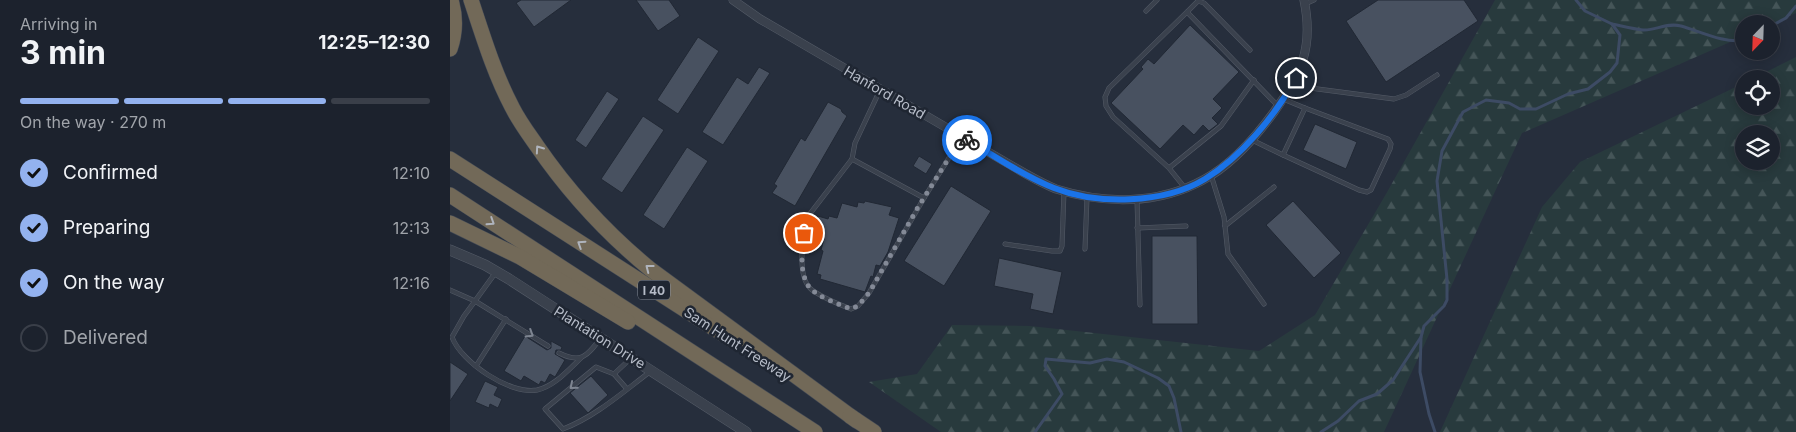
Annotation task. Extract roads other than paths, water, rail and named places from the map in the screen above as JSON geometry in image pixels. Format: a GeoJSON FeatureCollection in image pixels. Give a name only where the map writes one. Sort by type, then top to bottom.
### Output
{"type":"FeatureCollection","features":[{"type":"Feature","properties":{"kind":"highway"},"geometry":{"type":"LineString","coordinates":[[450,49],[455,25],[451,0]]}},
{"type":"Feature","properties":{"kind":"highway"},"geometry":{"type":"LineString","coordinates":[[471,0],[487,49],[512,108],[547,161],[588,212],[624,248],[650,269],[858,421]]}},
{"type":"Feature","properties":{"kind":"highway","name":"Sam Hunt Freeway"},"geometry":{"type":"LineString","coordinates":[[450,159],[874,432]]}},
{"type":"Feature","properties":{"kind":"highway","name":"I 40"},"geometry":{"type":"LineString","coordinates":[[450,195],[815,432]]}},
{"type":"Feature","properties":{"kind":"highway"},"geometry":{"type":"LineString","coordinates":[[450,223],[520,257],[809,432]]}},
{"type":"Feature","properties":{"kind":"street","name":"Hanford Road"},"geometry":{"type":"LineString","coordinates":[[733,0],[760,19],[1026,174],[1064,191],[1086,197],[1121,201],[1156,197],[1185,188],[1204,180],[1239,153],[1278,106],[1300,71],[1308,46],[1308,17],[1305,2]]}},
{"type":"Feature","properties":{"kind":"street","name":"Plantation Drive"},"geometry":{"type":"LineString","coordinates":[[450,250],[496,272],[632,357],[746,432]]}},
{"type":"Feature","properties":{"kind":"lane"},"geometry":{"type":"LineString","coordinates":[[1146,11],[1157,0]]}},
{"type":"Feature","properties":{"kind":"lane"},"geometry":{"type":"LineString","coordinates":[[1305,2],[1314,0]]}},
{"type":"Feature","properties":{"kind":"lane"},"geometry":{"type":"LineString","coordinates":[[1185,188],[1169,168],[1113,118],[1106,106],[1105,97],[1109,88],[1198,1],[1204,3],[1250,50]]}},
{"type":"Feature","properties":{"kind":"lane"},"geometry":{"type":"LineString","coordinates":[[1187,12],[1278,106]]}},
{"type":"Feature","properties":{"kind":"lane"},"geometry":{"type":"LineString","coordinates":[[1296,78],[1310,88],[1394,98],[1406,95],[1437,75]]}},
{"type":"Feature","properties":{"kind":"lane"},"geometry":{"type":"LineString","coordinates":[[1169,168],[1221,126],[1254,80]]}},
{"type":"Feature","properties":{"kind":"lane"},"geometry":{"type":"LineString","coordinates":[[807,223],[809,215],[852,159],[856,144],[880,89]]}},
{"type":"Feature","properties":{"kind":"lane"},"geometry":{"type":"LineString","coordinates":[[1251,139],[1359,190],[1367,192],[1370,190],[1390,149],[1391,144],[1388,140],[1283,99]]}},
{"type":"Feature","properties":{"kind":"lane"},"geometry":{"type":"LineString","coordinates":[[1283,154],[1305,108]]}},
{"type":"Feature","properties":{"kind":"lane"},"geometry":{"type":"LineString","coordinates":[[804,233],[801,254],[805,278],[810,289],[832,302],[851,309],[858,306],[869,293],[962,137]]}},
{"type":"Feature","properties":{"kind":"lane"},"geometry":{"type":"LineString","coordinates":[[852,159],[924,198]]}},
{"type":"Feature","properties":{"kind":"lane"},"geometry":{"type":"LineString","coordinates":[[1211,175],[1225,226],[1228,254],[1264,304]]}},
{"type":"Feature","properties":{"kind":"lane"},"geometry":{"type":"LineString","coordinates":[[1225,226],[1274,187]]}},
{"type":"Feature","properties":{"kind":"lane"},"geometry":{"type":"LineString","coordinates":[[1005,244],[1052,251],[1060,250],[1062,246],[1064,191]]}},
{"type":"Feature","properties":{"kind":"lane"},"geometry":{"type":"LineString","coordinates":[[1085,249],[1086,197]]}},
{"type":"Feature","properties":{"kind":"lane"},"geometry":{"type":"LineString","coordinates":[[1137,199],[1140,306]]}},
{"type":"Feature","properties":{"kind":"lane"},"geometry":{"type":"LineString","coordinates":[[1137,228],[1186,226]]}},
{"type":"Feature","properties":{"kind":"lane"},"geometry":{"type":"LineString","coordinates":[[496,272],[451,337],[480,370],[514,387],[537,390],[551,384],[564,374],[580,358],[588,354],[600,338]]}},
{"type":"Feature","properties":{"kind":"lane"},"geometry":{"type":"LineString","coordinates":[[450,290],[475,301],[548,346]]}},
{"type":"Feature","properties":{"kind":"lane"},"geometry":{"type":"LineString","coordinates":[[476,366],[506,319]]}},
{"type":"Feature","properties":{"kind":"lane"},"geometry":{"type":"LineString","coordinates":[[559,353],[569,357],[580,358]]}},
{"type":"Feature","properties":{"kind":"lane"},"geometry":{"type":"LineString","coordinates":[[614,374],[632,357]]}},
{"type":"Feature","properties":{"kind":"lane"},"geometry":{"type":"LineString","coordinates":[[627,389],[614,374],[596,367],[545,409],[563,429],[580,422],[627,389],[652,370]]}},
{"type":"Feature","properties":{"kind":"waterway"},"geometry":{"type":"LineString","coordinates":[[1321,432],[1338,421],[1359,401],[1377,394],[1393,380],[1421,337],[1424,326],[1444,306],[1447,300],[1447,279],[1437,181],[1442,151],[1463,112],[1486,100],[1509,103],[1520,109],[1536,109],[1568,94],[1588,89],[1610,72],[1617,63],[1620,35],[1612,24],[1585,11],[1576,0]]}},
{"type":"Feature","properties":{"kind":"waterway"},"geometry":{"type":"LineString","coordinates":[[1780,21],[1786,18],[1796,6]]}},
{"type":"Feature","properties":{"kind":"waterway"},"geometry":{"type":"LineString","coordinates":[[1612,24],[1643,30],[1676,25],[1720,39],[1735,41]]}},
{"type":"Feature","properties":{"kind":"waterway"},"geometry":{"type":"LineString","coordinates":[[1421,337],[1420,372],[1435,432]]}},
{"type":"Feature","properties":{"kind":"waterway"},"geometry":{"type":"LineString","coordinates":[[1035,432],[1062,394],[1045,366],[1046,359],[1090,363],[1107,359],[1124,362],[1158,378],[1169,386],[1174,398],[1181,432]]}}]}
